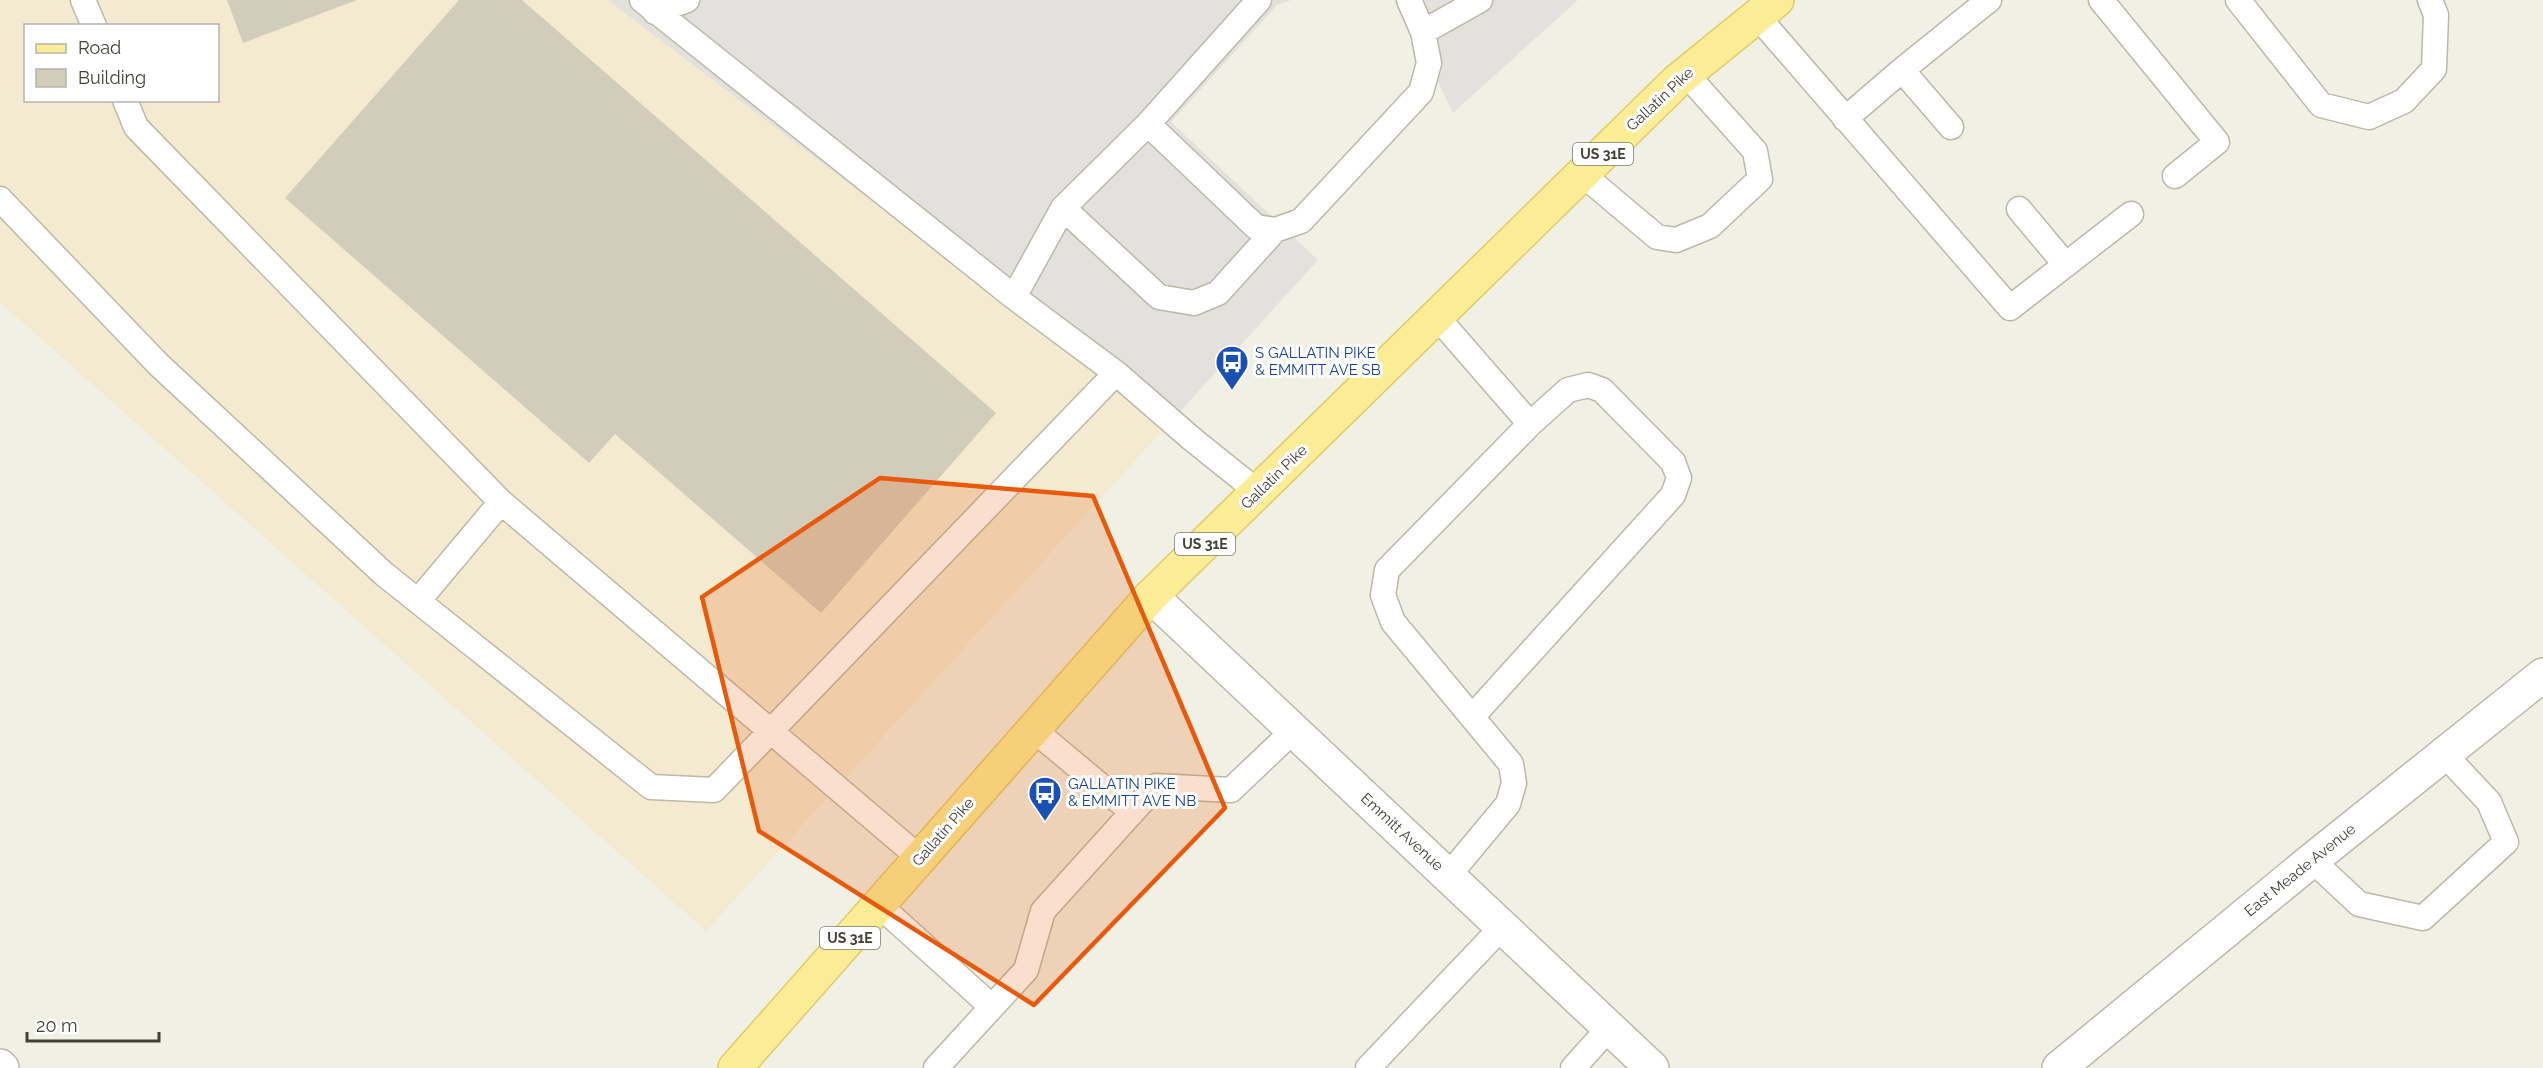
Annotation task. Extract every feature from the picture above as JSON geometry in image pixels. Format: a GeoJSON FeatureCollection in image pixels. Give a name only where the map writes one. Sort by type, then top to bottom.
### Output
{"type":"FeatureCollection","features":[{"type":"Feature","properties":{"kind":"main road","name":"Gallatin Pike"},"geometry":{"type":"LineString","coordinates":[[735,1068],[1151,596],[1686,74],[1767,8]]}},
{"type":"Feature","properties":{"kind":"street","name":"Emmitt Avenue"},"geometry":{"type":"LineString","coordinates":[[1151,596],[1652,1068]]}},
{"type":"Feature","properties":{"kind":"street","name":"East Meade Avenue"},"geometry":{"type":"LineString","coordinates":[[2059,1068],[2312,860],[2543,675]]}},
{"type":"Feature","properties":{"kind":"lane"},"geometry":{"type":"LineString","coordinates":[[83,0],[93,24]]}},
{"type":"Feature","properties":{"kind":"lane"},"geometry":{"type":"LineString","coordinates":[[648,6],[687,0]]}},
{"type":"Feature","properties":{"kind":"lane"},"geometry":{"type":"LineString","coordinates":[[1014,297],[1064,208],[1148,124],[1259,0]]}},
{"type":"Feature","properties":{"kind":"lane"},"geometry":{"type":"LineString","coordinates":[[1148,124],[1256,227],[1275,230],[1301,221],[1421,93],[1429,63],[1423,32],[1409,0]]}},
{"type":"Feature","properties":{"kind":"lane"},"geometry":{"type":"LineString","coordinates":[[1423,32],[1480,0]]}},
{"type":"Feature","properties":{"kind":"lane"},"geometry":{"type":"LineString","coordinates":[[1845,119],[1989,0]]}},
{"type":"Feature","properties":{"kind":"lane"},"geometry":{"type":"LineString","coordinates":[[2101,0],[2217,142],[2175,176]]}},
{"type":"Feature","properties":{"kind":"lane"},"geometry":{"type":"LineString","coordinates":[[2238,0],[2321,105],[2369,117],[2404,101],[2434,69],[2436,15],[2430,0]]}},
{"type":"Feature","properties":{"kind":"lane"},"geometry":{"type":"LineString","coordinates":[[648,6],[1014,297],[1116,373],[1258,492]]}},
{"type":"Feature","properties":{"kind":"lane"},"geometry":{"type":"LineString","coordinates":[[1767,8],[1845,119],[2010,308],[2131,214]]}},
{"type":"Feature","properties":{"kind":"lane"},"geometry":{"type":"LineString","coordinates":[[1902,70],[1951,127]]}},
{"type":"Feature","properties":{"kind":"lane"},"geometry":{"type":"LineString","coordinates":[[1582,174],[1657,237],[1676,240],[1710,226],[1760,179],[1755,151],[1686,74]]}},
{"type":"Feature","properties":{"kind":"lane"},"geometry":{"type":"LineString","coordinates":[[126,102],[136,127],[501,502],[921,859]]}},
{"type":"Feature","properties":{"kind":"lane"},"geometry":{"type":"LineString","coordinates":[[0,199],[158,364],[384,574],[651,787],[714,790],[1116,373]]}},
{"type":"Feature","properties":{"kind":"lane"},"geometry":{"type":"LineString","coordinates":[[1064,208],[1158,297],[1194,303],[1218,293],[1275,230]]}},
{"type":"Feature","properties":{"kind":"lane"},"geometry":{"type":"LineString","coordinates":[[2019,209],[2065,264]]}},
{"type":"Feature","properties":{"kind":"lane"},"geometry":{"type":"LineString","coordinates":[[1437,317],[1530,424]]}},
{"type":"Feature","properties":{"kind":"lane"},"geometry":{"type":"LineString","coordinates":[[1448,876],[1508,804],[1514,783],[1511,764],[1393,622],[1383,595],[1388,570],[1530,424],[1568,390],[1588,385],[1602,390],[1673,462],[1679,478],[1673,495],[1472,717]]}},
{"type":"Feature","properties":{"kind":"lane"},"geometry":{"type":"LineString","coordinates":[[418,601],[501,502]]}},
{"type":"Feature","properties":{"kind":"lane"},"geometry":{"type":"LineString","coordinates":[[1034,730],[1132,812]]}},
{"type":"Feature","properties":{"kind":"lane"},"geometry":{"type":"LineString","coordinates":[[936,1068],[1026,970],[1043,911],[1156,786],[1231,790],[1294,730]]}},
{"type":"Feature","properties":{"kind":"lane"},"geometry":{"type":"LineString","coordinates":[[2312,860],[2359,904],[2423,918],[2506,842],[2489,802],[2445,755]]}},
{"type":"Feature","properties":{"kind":"lane"},"geometry":{"type":"LineString","coordinates":[[879,905],[992,1006]]}},
{"type":"Feature","properties":{"kind":"lane"},"geometry":{"type":"LineString","coordinates":[[1368,1068],[1502,927]]}},
{"type":"Feature","properties":{"kind":"lane"},"geometry":{"type":"LineString","coordinates":[[1573,1068],[1609,1028]]}},
{"type":"Feature","properties":{"kind":"highlighted area"},"geometry":{"type":"Polygon","coordinates":[[[880,478],[1093,496],[1225,808],[1034,1005],[759,831],[702,597],[880,478]]]}},
{"type":"Feature","properties":{"kind":"shaded area"},"geometry":{"type":"Polygon","coordinates":[[[0,0],[1291,0],[1277,5],[1171,122],[1318,260],[706,931],[0,302],[0,0]]]}},
{"type":"Feature","properties":{"kind":"shaded area"},"geometry":{"type":"Polygon","coordinates":[[[608,0],[1291,0],[1277,5],[1171,122],[1318,260],[1167,426],[608,0]]]}},
{"type":"Feature","properties":{"kind":"shaded area"},"geometry":{"type":"Polygon","coordinates":[[[1398,0],[1578,0],[1453,113],[1398,0]]]}},
{"type":"Feature","properties":{"kind":"building"},"geometry":{"type":"Polygon","coordinates":[[[227,0],[357,0],[243,43],[227,0]]]}},
{"type":"Feature","properties":{"kind":"building"},"geometry":{"type":"Polygon","coordinates":[[[459,0],[522,0],[996,413],[821,613],[615,434],[589,463],[285,198],[459,0]]]}},
{"type":"Feature","properties":{"kind":"place","name":"S GALLATIN PIKE & EMMITT AVE SB"},"geometry":{"type":"Point","coordinates":[1232,391]}},
{"type":"Feature","properties":{"kind":"place","name":"GALLATIN PIKE & EMMITT AVE NB"},"geometry":{"type":"Point","coordinates":[1045,822]}}]}
